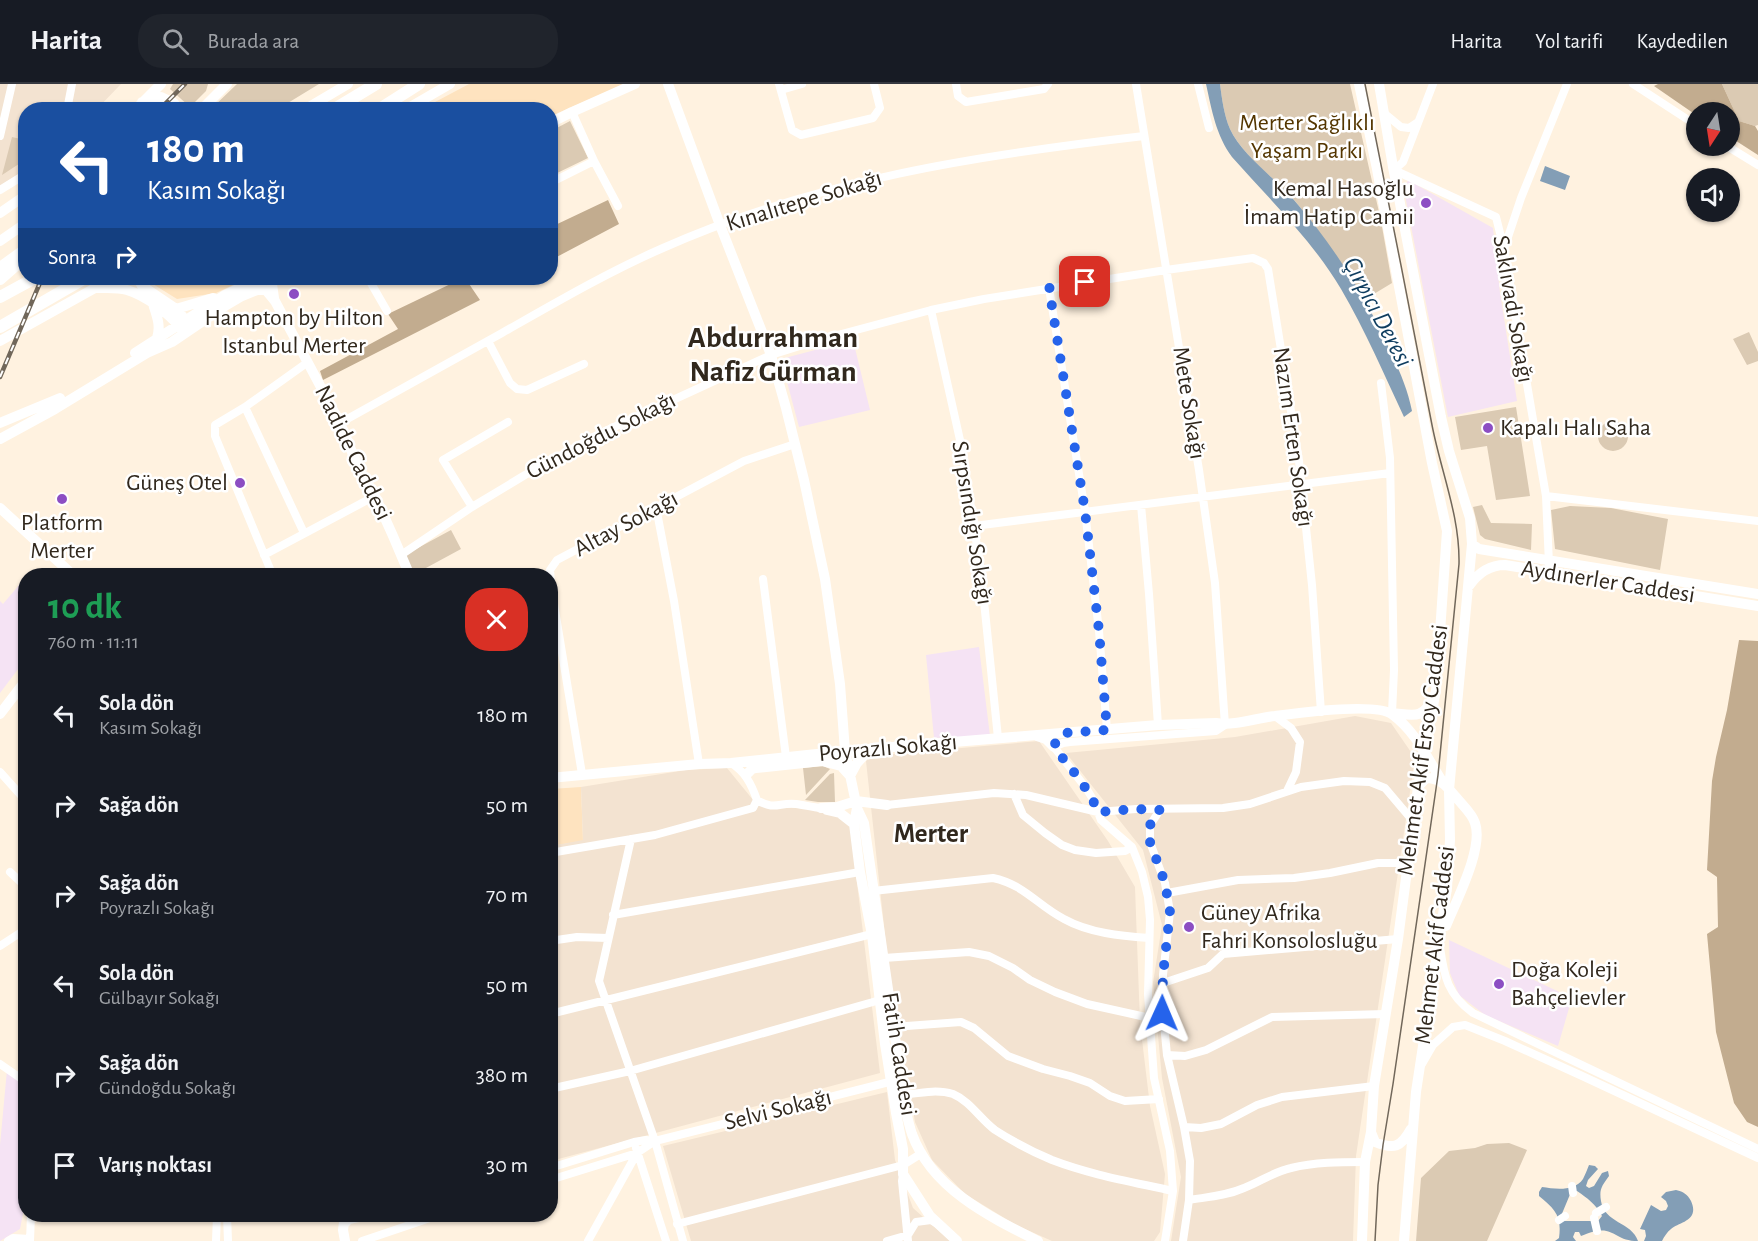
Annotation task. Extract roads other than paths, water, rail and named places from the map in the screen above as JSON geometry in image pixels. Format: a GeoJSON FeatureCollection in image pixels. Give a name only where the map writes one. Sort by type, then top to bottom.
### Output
{"type":"FeatureCollection","features":[{"type":"Feature","properties":{"kind":"highway"},"geometry":{"type":"LineString","coordinates":[[346,102],[376,84]]}},
{"type":"Feature","properties":{"kind":"highway"},"geometry":{"type":"LineString","coordinates":[[391,102],[419,84]]}},
{"type":"Feature","properties":{"kind":"highway"},"geometry":{"type":"LineString","coordinates":[[0,279],[18,263]]}},
{"type":"Feature","properties":{"kind":"highway"},"geometry":{"type":"LineString","coordinates":[[0,297],[22,285]]}},
{"type":"Feature","properties":{"kind":"highway"},"geometry":{"type":"LineString","coordinates":[[0,327],[73,285]]}},
{"type":"Feature","properties":{"kind":"main road"},"geometry":{"type":"LineString","coordinates":[[143,102],[161,84]]}},
{"type":"Feature","properties":{"kind":"main road"},"geometry":{"type":"LineString","coordinates":[[212,99],[213,84]]}},
{"type":"Feature","properties":{"kind":"main road"},"geometry":{"type":"LineString","coordinates":[[209,102],[227,84]]}},
{"type":"Feature","properties":{"kind":"main road"},"geometry":{"type":"LineString","coordinates":[[313,102],[334,84]]}},
{"type":"Feature","properties":{"kind":"main road"},"geometry":{"type":"LineString","coordinates":[[317,102],[348,84]]}},
{"type":"Feature","properties":{"kind":"main road"},"geometry":{"type":"LineString","coordinates":[[419,102],[450,84]]}},
{"type":"Feature","properties":{"kind":"main road"},"geometry":{"type":"LineString","coordinates":[[558,119],[635,84]]}},
{"type":"Feature","properties":{"kind":"main road","name":"Fatih Caddesi"},"geometry":{"type":"LineString","coordinates":[[668,84],[771,355],[795,444],[825,579],[840,684],[845,751],[856,805],[864,823],[873,891],[880,1000],[896,1081],[903,1095],[913,1136],[922,1153],[944,1183],[993,1218],[1038,1241]]}},
{"type":"Feature","properties":{"kind":"main road","name":"Mehmet Akif Ersoy Caddesi"},"geometry":{"type":"LineString","coordinates":[[1359,84],[1447,531],[1436,690],[1418,787],[1398,939],[1374,1086],[1371,1132],[1365,1162],[1362,1241]]}},
{"type":"Feature","properties":{"kind":"main road","name":"Mehmet Akif Caddesi"},"geometry":{"type":"LineString","coordinates":[[1379,84],[1441,417],[1470,518],[1472,544],[1446,786],[1450,840],[1447,888],[1412,1126],[1404,1241]]}},
{"type":"Feature","properties":{"kind":"main road"},"geometry":{"type":"LineString","coordinates":[[1383,108],[1387,84]]}},
{"type":"Feature","properties":{"kind":"main road"},"geometry":{"type":"LineString","coordinates":[[149,102],[161,97],[170,102]]}},
{"type":"Feature","properties":{"kind":"main road"},"geometry":{"type":"LineString","coordinates":[[0,213],[18,201]]}},
{"type":"Feature","properties":{"kind":"main road"},"geometry":{"type":"LineString","coordinates":[[0,241],[18,229]]}},
{"type":"Feature","properties":{"kind":"main road"},"geometry":{"type":"LineString","coordinates":[[0,267],[18,254]]}},
{"type":"Feature","properties":{"kind":"main road"},"geometry":{"type":"LineString","coordinates":[[0,341],[100,285]]}},
{"type":"Feature","properties":{"kind":"main road"},"geometry":{"type":"LineString","coordinates":[[142,285],[176,309],[186,326]]}},
{"type":"Feature","properties":{"kind":"main road"},"geometry":{"type":"LineString","coordinates":[[0,439],[55,409],[147,353],[172,342],[186,326],[225,296],[247,285]]}},
{"type":"Feature","properties":{"kind":"main road"},"geometry":{"type":"LineString","coordinates":[[272,285],[275,301]]}},
{"type":"Feature","properties":{"kind":"main road"},"geometry":{"type":"LineString","coordinates":[[94,288],[118,288],[138,294],[186,326]]}},
{"type":"Feature","properties":{"kind":"main road"},"geometry":{"type":"LineString","coordinates":[[0,423],[52,402],[114,367],[157,338],[257,290],[266,291],[275,301]]}},
{"type":"Feature","properties":{"kind":"main road"},"geometry":{"type":"LineString","coordinates":[[176,309],[225,296]]}},
{"type":"Feature","properties":{"kind":"main road","name":"Nadide Caddesi"},"geometry":{"type":"LineString","coordinates":[[275,301],[339,423],[359,469],[375,496],[407,568]]}},
{"type":"Feature","properties":{"kind":"main road"},"geometry":{"type":"LineString","coordinates":[[153,304],[158,320],[157,338]]}},
{"type":"Feature","properties":{"kind":"main road"},"geometry":{"type":"LineString","coordinates":[[0,508],[63,568]]}},
{"type":"Feature","properties":{"kind":"main road"},"geometry":{"type":"LineString","coordinates":[[0,513],[12,520]]}},
{"type":"Feature","properties":{"kind":"main road","name":"Aydınerler Caddesi"},"geometry":{"type":"LineString","coordinates":[[1472,544],[1479,549],[1758,594]]}},
{"type":"Feature","properties":{"kind":"main road","name":"Aydınerler Caddesi"},"geometry":{"type":"LineString","coordinates":[[1468,589],[1476,576],[1495,565],[1505,565],[1758,606]]}},
{"type":"Feature","properties":{"kind":"main road"},"geometry":{"type":"LineString","coordinates":[[0,714],[18,690]]}},
{"type":"Feature","properties":{"kind":"main road","name":"Poyrazlı Sokağı"},"geometry":{"type":"LineString","coordinates":[[558,777],[1158,725],[1216,723],[1225,725],[1275,716],[1361,708],[1414,715],[1425,712],[1436,690]]}},
{"type":"Feature","properties":{"kind":"main road"},"geometry":{"type":"LineString","coordinates":[[1392,713],[1425,750],[1446,786],[1472,816],[1476,826],[1477,837],[1472,860],[1439,943]]}},
{"type":"Feature","properties":{"kind":"main road"},"geometry":{"type":"LineString","coordinates":[[1037,736],[1054,747],[1057,738],[1064,733]]}},
{"type":"Feature","properties":{"kind":"main road"},"geometry":{"type":"LineString","coordinates":[[746,775],[756,768],[822,761],[841,766],[850,776],[856,763],[870,749]]}},
{"type":"Feature","properties":{"kind":"main road"},"geometry":{"type":"LineString","coordinates":[[1418,787],[1426,778],[1446,786]]}},
{"type":"Feature","properties":{"kind":"main road","name":"Fatih Caddesi"},"geometry":{"type":"LineString","coordinates":[[856,805],[854,824],[860,872],[884,958],[893,1027],[903,1169],[936,1223],[957,1241]]}},
{"type":"Feature","properties":{"kind":"main road"},"geometry":{"type":"LineString","coordinates":[[821,808],[887,805]]}},
{"type":"Feature","properties":{"kind":"main road"},"geometry":{"type":"LineString","coordinates":[[821,808],[840,813],[854,824]]}},
{"type":"Feature","properties":{"kind":"main road"},"geometry":{"type":"LineString","coordinates":[[1371,1132],[1375,1142],[1390,1148],[1405,1140],[1412,1126]]}},
{"type":"Feature","properties":{"kind":"main road"},"geometry":{"type":"LineString","coordinates":[[345,1222],[346,1240]]}},
{"type":"Feature","properties":{"kind":"street"},"geometry":{"type":"LineString","coordinates":[[0,136],[12,84]]}},
{"type":"Feature","properties":{"kind":"street"},"geometry":{"type":"LineString","coordinates":[[69,102],[72,84]]}},
{"type":"Feature","properties":{"kind":"street"},"geometry":{"type":"LineString","coordinates":[[802,84],[780,87],[792,130],[801,135],[873,118],[880,108],[874,84]]}},
{"type":"Feature","properties":{"kind":"street"},"geometry":{"type":"LineString","coordinates":[[956,84],[958,96],[966,102],[1044,89],[1048,84]]}},
{"type":"Feature","properties":{"kind":"street","name":"Mete Sokağı"},"geometry":{"type":"LineString","coordinates":[[1136,84],[1215,583],[1225,725]]}},
{"type":"Feature","properties":{"kind":"street"},"geometry":{"type":"LineString","coordinates":[[1198,84],[1209,128]]}},
{"type":"Feature","properties":{"kind":"street","name":"Saklıvadi Sokağı"},"geometry":{"type":"LineString","coordinates":[[1433,84],[1403,162],[1394,170],[1496,217],[1504,249],[1546,496],[1550,560],[1548,573]]}},
{"type":"Feature","properties":{"kind":"street"},"geometry":{"type":"LineString","coordinates":[[1504,249],[1521,198],[1567,84]]}},
{"type":"Feature","properties":{"kind":"street"},"geometry":{"type":"LineString","coordinates":[[1633,84],[1686,118]]}},
{"type":"Feature","properties":{"kind":"street"},"geometry":{"type":"LineString","coordinates":[[1383,108],[1401,127],[1409,128],[1418,122]]}},
{"type":"Feature","properties":{"kind":"street"},"geometry":{"type":"LineString","coordinates":[[572,112],[594,162],[618,206]]}},
{"type":"Feature","properties":{"kind":"street","name":"Kınalıtepe Sokağı"},"geometry":{"type":"LineString","coordinates":[[339,423],[630,263],[769,207],[833,188],[919,168],[996,155],[1144,136]]}},
{"type":"Feature","properties":{"kind":"street"},"geometry":{"type":"LineString","coordinates":[[1740,154],[1758,165]]}},
{"type":"Feature","properties":{"kind":"street"},"geometry":{"type":"LineString","coordinates":[[558,179],[594,162]]}},
{"type":"Feature","properties":{"kind":"street"},"geometry":{"type":"LineString","coordinates":[[0,190],[18,179]]}},
{"type":"Feature","properties":{"kind":"street","name":"Nazım Erten Sokağı"},"geometry":{"type":"LineString","coordinates":[[1166,270],[1253,258],[1264,263],[1268,269],[1302,484],[1321,712]]}},
{"type":"Feature","properties":{"kind":"street","name":"Gündoğdu Sokağı"},"geometry":{"type":"LineString","coordinates":[[401,555],[472,507],[599,434],[771,355],[828,337],[931,310],[984,299],[1166,270]]}},
{"type":"Feature","properties":{"kind":"street"},"geometry":{"type":"LineString","coordinates":[[373,285],[387,311]]}},
{"type":"Feature","properties":{"kind":"street"},"geometry":{"type":"LineString","coordinates":[[1049,288],[1085,511],[1099,631],[1107,730]]}},
{"type":"Feature","properties":{"kind":"street","name":"Sırpsındığı Sokağı"},"geometry":{"type":"LineString","coordinates":[[931,310],[962,449],[981,572],[998,738]]}},
{"type":"Feature","properties":{"kind":"street"},"geometry":{"type":"LineString","coordinates":[[488,341],[510,383],[517,389],[527,390],[584,364]]}},
{"type":"Feature","properties":{"kind":"street"},"geometry":{"type":"LineString","coordinates":[[270,568],[215,436],[215,425],[245,407],[308,362]]}},
{"type":"Feature","properties":{"kind":"street"},"geometry":{"type":"LineString","coordinates":[[1382,383],[1390,473],[1394,670],[1392,713]]}},
{"type":"Feature","properties":{"kind":"street"},"geometry":{"type":"LineString","coordinates":[[245,407],[304,533]]}},
{"type":"Feature","properties":{"kind":"street"},"geometry":{"type":"LineString","coordinates":[[472,507],[443,460],[508,422]]}},
{"type":"Feature","properties":{"kind":"street","name":"Altay Sokağı"},"geometry":{"type":"LineString","coordinates":[[551,568],[557,560],[744,461],[795,444]]}},
{"type":"Feature","properties":{"kind":"street"},"geometry":{"type":"LineString","coordinates":[[974,526],[1390,473]]}},
{"type":"Feature","properties":{"kind":"street"},"geometry":{"type":"LineString","coordinates":[[264,555],[375,496]]}},
{"type":"Feature","properties":{"kind":"street"},"geometry":{"type":"LineString","coordinates":[[1546,496],[1758,521]]}},
{"type":"Feature","properties":{"kind":"street"},"geometry":{"type":"LineString","coordinates":[[1141,505],[1158,725]]}},
{"type":"Feature","properties":{"kind":"street"},"geometry":{"type":"LineString","coordinates":[[656,507],[674,601],[699,764]]}},
{"type":"Feature","properties":{"kind":"street"},"geometry":{"type":"LineString","coordinates":[[763,579],[786,757]]}},
{"type":"Feature","properties":{"kind":"street","name":"Altay Sokağı"},"geometry":{"type":"LineString","coordinates":[[558,628],[582,774]]}},
{"type":"Feature","properties":{"kind":"street"},"geometry":{"type":"LineString","coordinates":[[1275,716],[1291,728],[1300,742],[1296,772],[1287,791]]}},
{"type":"Feature","properties":{"kind":"street","name":"Poyrazlı Sokağı"},"geometry":{"type":"LineString","coordinates":[[1054,747],[1070,742],[1216,731],[1225,725]]}},
{"type":"Feature","properties":{"kind":"street"},"geometry":{"type":"LineString","coordinates":[[1054,747],[1094,801],[1101,820],[1132,847],[1142,872],[1148,897],[1148,994],[1154,1078],[1170,1151],[1173,1191],[1165,1241]]}},
{"type":"Feature","properties":{"kind":"street"},"geometry":{"type":"LineString","coordinates":[[731,763],[746,775],[757,800],[769,806],[795,804],[821,808]]}},
{"type":"Feature","properties":{"kind":"street"},"geometry":{"type":"LineString","coordinates":[[0,772],[18,792]]}},
{"type":"Feature","properties":{"kind":"street"},"geometry":{"type":"LineString","coordinates":[[887,805],[994,793],[1026,795],[1098,812],[1223,808],[1250,804],[1301,787],[1344,781],[1370,782],[1385,788],[1413,821]]}},
{"type":"Feature","properties":{"kind":"street"},"geometry":{"type":"LineString","coordinates":[[1014,794],[1023,815],[1062,845],[1075,850],[1096,853],[1125,851],[1132,847]]}},
{"type":"Feature","properties":{"kind":"street"},"geometry":{"type":"LineString","coordinates":[[558,852],[655,835],[753,808],[757,800]]}},
{"type":"Feature","properties":{"kind":"street"},"geometry":{"type":"LineString","coordinates":[[1160,810],[1150,825],[1150,842],[1165,883],[1170,912],[1162,1013],[1167,1055],[1190,1161],[1189,1200],[1183,1241]]}},
{"type":"Feature","properties":{"kind":"street"},"geometry":{"type":"LineString","coordinates":[[631,839],[599,981],[600,989],[607,1000],[655,1141],[683,1241]]}},
{"type":"Feature","properties":{"kind":"street"},"geometry":{"type":"LineString","coordinates":[[1167,893],[1238,880],[1294,878],[1378,863],[1407,863]]}},
{"type":"Feature","properties":{"kind":"street"},"geometry":{"type":"LineString","coordinates":[[10,872],[18,880]]}},
{"type":"Feature","properties":{"kind":"street"},"geometry":{"type":"LineString","coordinates":[[613,915],[860,872]]}},
{"type":"Feature","properties":{"kind":"street"},"geometry":{"type":"LineString","coordinates":[[873,891],[993,878],[1008,881],[1063,919],[1080,926],[1125,936],[1149,938]]}},
{"type":"Feature","properties":{"kind":"street"},"geometry":{"type":"LineString","coordinates":[[558,1012],[876,933]]}},
{"type":"Feature","properties":{"kind":"street"},"geometry":{"type":"LineString","coordinates":[[0,946],[18,934]]}},
{"type":"Feature","properties":{"kind":"street"},"geometry":{"type":"LineString","coordinates":[[558,940],[577,937],[608,938]]}},
{"type":"Feature","properties":{"kind":"street"},"geometry":{"type":"LineString","coordinates":[[1163,983],[1208,968],[1223,954],[1398,939]]}},
{"type":"Feature","properties":{"kind":"street"},"geometry":{"type":"LineString","coordinates":[[1439,943],[1448,986],[1460,1004],[1473,1013],[1758,1149]]}},
{"type":"Feature","properties":{"kind":"street"},"geometry":{"type":"LineString","coordinates":[[884,958],[969,952],[989,956],[1054,992],[1087,1004],[1150,1018]]}},
{"type":"Feature","properties":{"kind":"street"},"geometry":{"type":"LineString","coordinates":[[558,1087],[630,1071],[880,1000]]}},
{"type":"Feature","properties":{"kind":"street"},"geometry":{"type":"LineString","coordinates":[[1167,1055],[1185,1056],[1206,1050],[1272,1017],[1386,1014]]}},
{"type":"Feature","properties":{"kind":"street"},"geometry":{"type":"LineString","coordinates":[[893,1027],[961,1022],[974,1028],[1008,1056],[1090,1083],[1110,1096],[1125,1101],[1159,1099]]}},
{"type":"Feature","properties":{"kind":"street"},"geometry":{"type":"LineString","coordinates":[[1419,1069],[1434,1045],[1452,1027],[1465,1025],[1539,1056],[1758,1158]]}},
{"type":"Feature","properties":{"kind":"street"},"geometry":{"type":"LineString","coordinates":[[0,1064],[18,1076]]}},
{"type":"Feature","properties":{"kind":"street","name":"Selvi Sokağı"},"geometry":{"type":"LineString","coordinates":[[655,1141],[896,1081]]}},
{"type":"Feature","properties":{"kind":"street"},"geometry":{"type":"LineString","coordinates":[[1184,1127],[1202,1128],[1221,1124],[1257,1105],[1282,1097],[1374,1086]]}},
{"type":"Feature","properties":{"kind":"street"},"geometry":{"type":"LineString","coordinates":[[903,1095],[939,1091],[954,1095],[968,1104],[995,1129],[1045,1157],[1081,1169],[1173,1191]]}},
{"type":"Feature","properties":{"kind":"street"},"geometry":{"type":"LineString","coordinates":[[558,1166],[634,1142],[655,1141]]}},
{"type":"Feature","properties":{"kind":"street"},"geometry":{"type":"LineString","coordinates":[[558,1178],[637,1153],[655,1141]]}},
{"type":"Feature","properties":{"kind":"street"},"geometry":{"type":"LineString","coordinates":[[634,1142],[666,1241]]}},
{"type":"Feature","properties":{"kind":"street"},"geometry":{"type":"LineString","coordinates":[[588,1241],[637,1153]]}},
{"type":"Feature","properties":{"kind":"street"},"geometry":{"type":"LineString","coordinates":[[678,1224],[903,1169],[922,1153]]}},
{"type":"Feature","properties":{"kind":"street"},"geometry":{"type":"LineString","coordinates":[[1189,1200],[1220,1196],[1243,1189],[1290,1168],[1318,1163],[1365,1162]]}},
{"type":"Feature","properties":{"kind":"street"},"geometry":{"type":"LineString","coordinates":[[903,1169],[902,1181],[908,1238]]}},
{"type":"Feature","properties":{"kind":"street"},"geometry":{"type":"LineString","coordinates":[[1597,1231],[1595,1215],[1606,1207]]}},
{"type":"Feature","properties":{"kind":"street"},"geometry":{"type":"LineString","coordinates":[[908,1238],[916,1222],[931,1220],[936,1223]]}},
{"type":"Feature","properties":{"kind":"street"},"geometry":{"type":"LineString","coordinates":[[8,1241],[13,1238],[30,1240],[31,1222]]}},
{"type":"Feature","properties":{"kind":"street"},"geometry":{"type":"LineString","coordinates":[[216,1241],[217,1222]]}},
{"type":"Feature","properties":{"kind":"street"},"geometry":{"type":"LineString","coordinates":[[227,1222],[228,1241]]}},
{"type":"Feature","properties":{"kind":"street"},"geometry":{"type":"LineString","coordinates":[[362,1241],[418,1222]]}},
{"type":"Feature","properties":{"kind":"street"},"geometry":{"type":"LineString","coordinates":[[886,1241],[908,1238]]}},
{"type":"Feature","properties":{"kind":"water"},"geometry":{"type":"Polygon","coordinates":[[[1206,84],[1220,84],[1226,118],[1235,138],[1250,157],[1287,192],[1309,218],[1361,294],[1383,334],[1406,390],[1412,411],[1404,417],[1358,320],[1330,271],[1304,237],[1227,149],[1215,122],[1206,84]]]}},
{"type":"Feature","properties":{"kind":"water"},"geometry":{"type":"Polygon","coordinates":[[[1545,166],[1570,176],[1565,190],[1540,181],[1545,166]]]}},
{"type":"Feature","properties":{"kind":"water"},"geometry":{"type":"Polygon","coordinates":[[[1589,1165],[1598,1169],[1588,1180],[1586,1186],[1589,1188],[1594,1186],[1602,1173],[1608,1171],[1609,1176],[1600,1193],[1603,1208],[1607,1214],[1630,1230],[1638,1241],[1600,1230],[1581,1236],[1579,1232],[1575,1232],[1573,1237],[1576,1241],[1555,1241],[1559,1238],[1558,1218],[1553,1209],[1539,1196],[1539,1192],[1542,1187],[1564,1189],[1575,1186],[1583,1179],[1589,1165]],[[1577,1191],[1571,1192],[1561,1216],[1565,1221],[1598,1221],[1602,1216],[1600,1212],[1577,1191]]]}},
{"type":"Feature","properties":{"kind":"water"},"geometry":{"type":"Polygon","coordinates":[[[1676,1190],[1685,1194],[1691,1201],[1693,1213],[1691,1217],[1670,1230],[1662,1241],[1644,1241],[1645,1230],[1640,1229],[1651,1205],[1661,1211],[1666,1210],[1668,1206],[1661,1197],[1666,1192],[1676,1190]]]}},
{"type":"Feature","properties":{"kind":"tram line"},"geometry":{"type":"LineString","coordinates":[[1365,84],[1432,425],[1453,511],[1459,564],[1438,775],[1383,1145],[1375,1241]]}},
{"type":"Feature","properties":{"kind":"railway"},"geometry":{"type":"LineString","coordinates":[[167,102],[185,84]]}},
{"type":"Feature","properties":{"kind":"railway"},"geometry":{"type":"LineString","coordinates":[[0,377],[39,285]]}},
{"type":"Feature","properties":{"kind":"place","name":"Kemal Hasoğlu İmam Hatip Camii"},"geometry":{"type":"Point","coordinates":[1426,203]}},
{"type":"Feature","properties":{"kind":"place","name":"Hampton by Hilton Istanbul Merter"},"geometry":{"type":"Point","coordinates":[294,294]}},
{"type":"Feature","properties":{"kind":"place","name":"Kapalı Halı Saha"},"geometry":{"type":"Point","coordinates":[1488,428]}},
{"type":"Feature","properties":{"kind":"place","name":"Güneş Otel"},"geometry":{"type":"Point","coordinates":[240,483]}},
{"type":"Feature","properties":{"kind":"place","name":"Platform Merter"},"geometry":{"type":"Point","coordinates":[62,499]}},
{"type":"Feature","properties":{"kind":"place","name":"Güney Afrika Fahri Konsolosluğu"},"geometry":{"type":"Point","coordinates":[1189,927]}},
{"type":"Feature","properties":{"kind":"place","name":"Doğa Koleji Bahçelievler"},"geometry":{"type":"Point","coordinates":[1499,984]}},
{"type":"Feature","properties":{"kind":"district","name":"Abdurrahman Nafiz Gürman"},"geometry":{"type":"Point","coordinates":[773,355]}},
{"type":"Feature","properties":{"kind":"district","name":"Merter"},"geometry":{"type":"Point","coordinates":[931,833]}},
{"type":"Feature","properties":{"kind":"park label","name":"Merter Sağlıklı Yaşam Parkı"},"geometry":{"type":"Point","coordinates":[1307,137]}},
{"type":"Feature","properties":{"kind":"water label","name":"Çırpıcı Deresi"},"geometry":{"type":"Point","coordinates":[1378,312]}}]}
